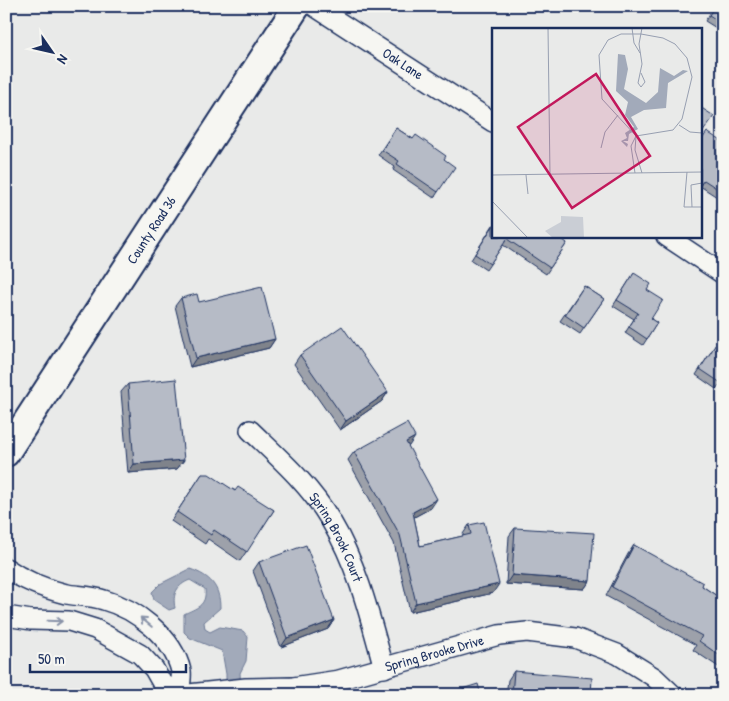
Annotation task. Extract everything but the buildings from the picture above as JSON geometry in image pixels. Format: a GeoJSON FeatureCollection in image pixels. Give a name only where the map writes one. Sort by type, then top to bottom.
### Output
{"type":"FeatureCollection","features":[{"type":"Feature","properties":{"kind":"street","name":"County Road 36"},"geometry":{"type":"LineString","coordinates":[[6,453],[297,6]]}},
{"type":"Feature","properties":{"kind":"street","name":"Oak Lane"},"geometry":{"type":"LineString","coordinates":[[314,6],[492,121]]}},
{"type":"Feature","properties":{"kind":"street"},"geometry":{"type":"LineString","coordinates":[[669,238],[723,274]]}},
{"type":"Feature","properties":{"kind":"street","name":"Spring Brook Court"},"geometry":{"type":"LineString","coordinates":[[250,430],[298,476],[331,520],[354,567],[364,595],[384,668]]}},
{"type":"Feature","properties":{"kind":"street"},"geometry":{"type":"LineString","coordinates":[[6,568],[43,586],[66,594],[104,600],[142,618],[165,642],[176,659],[181,672],[179,694],[162,683],[154,669],[140,654],[95,629],[69,621],[31,620],[6,616]]}},
{"type":"Feature","properties":{"kind":"street","name":"Spring Brooke Drive"},"geometry":{"type":"LineString","coordinates":[[179,694],[246,688],[293,687],[339,680],[499,635],[526,632],[575,638],[617,654],[654,678],[673,695]]}},
{"type":"Feature","properties":{"kind":"water"},"geometry":{"type":"Polygon","coordinates":[[[190,569],[203,575],[212,583],[220,600],[220,608],[204,622],[205,629],[210,632],[220,627],[243,631],[248,637],[246,661],[240,673],[241,695],[226,695],[226,674],[222,651],[190,638],[184,632],[184,614],[200,606],[204,599],[205,589],[190,580],[186,582],[176,591],[174,598],[175,608],[169,610],[154,600],[152,592],[160,584],[190,569]]]}}]}
